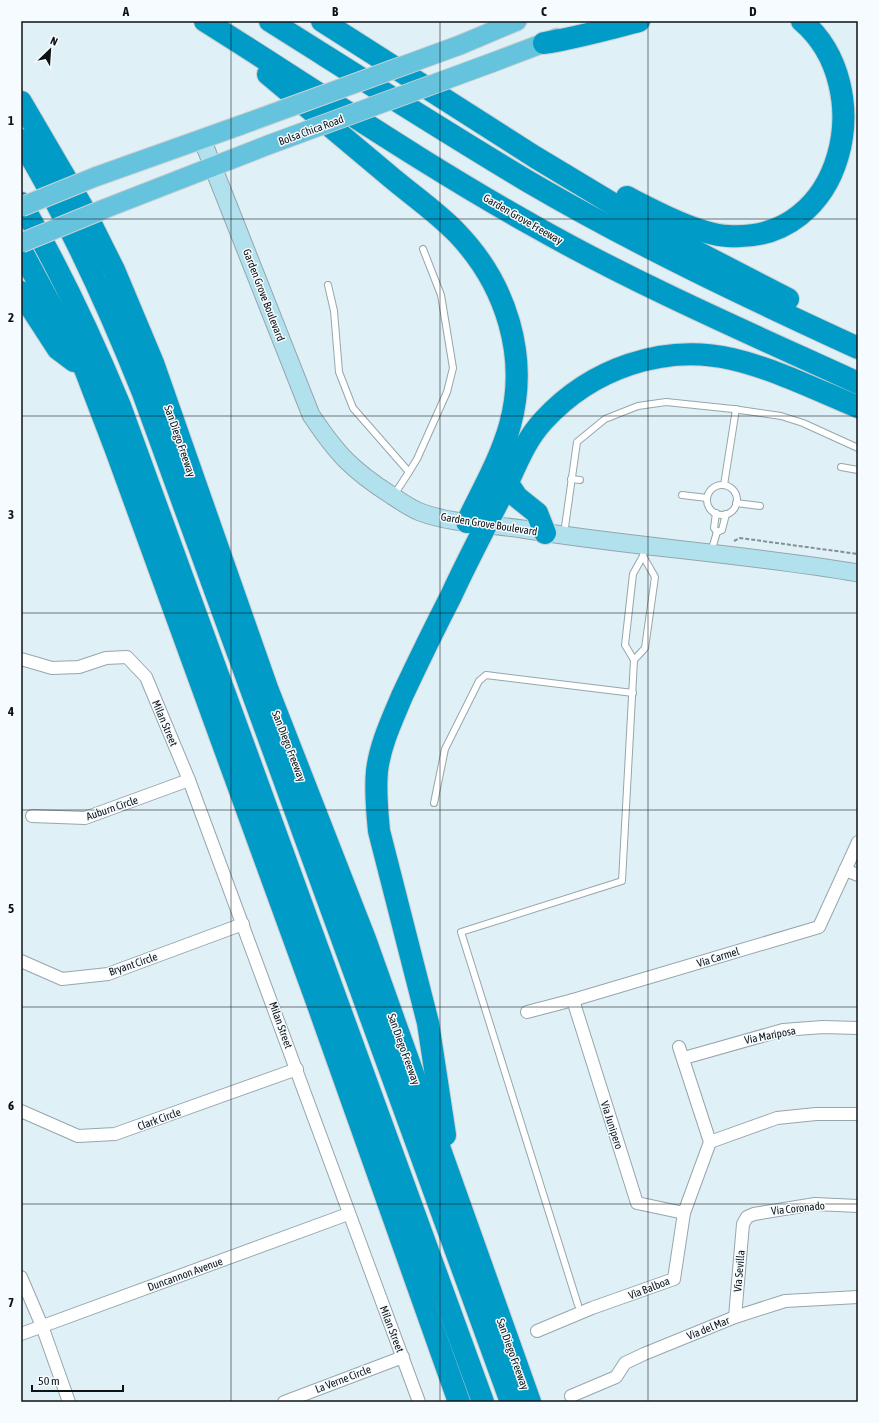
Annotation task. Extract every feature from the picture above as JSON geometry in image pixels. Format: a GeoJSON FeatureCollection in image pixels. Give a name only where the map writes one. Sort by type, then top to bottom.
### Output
{"type":"FeatureCollection","features":[{"type":"Feature","properties":{"kind":"highway"},"geometry":{"type":"LineString","coordinates":[[206,21],[457,232],[489,273],[508,319],[515,349],[518,366],[515,400],[510,426],[476,522],[392,719],[382,748],[377,771],[376,792],[379,831],[428,1023],[452,1186]]}},
{"type":"Feature","properties":{"kind":"highway","name":"Garden Grove Freeway"},"geometry":{"type":"LineString","coordinates":[[206,21],[453,178],[534,226],[677,301],[858,383]]}},
{"type":"Feature","properties":{"kind":"highway"},"geometry":{"type":"LineString","coordinates":[[230,21],[428,148],[598,247],[617,270]]}},
{"type":"Feature","properties":{"kind":"highway"},"geometry":{"type":"LineString","coordinates":[[270,21],[530,182],[684,266],[858,348]]}},
{"type":"Feature","properties":{"kind":"highway"},"geometry":{"type":"LineString","coordinates":[[322,21],[535,157],[668,237],[858,334]]}},
{"type":"Feature","properties":{"kind":"highway"},"geometry":{"type":"LineString","coordinates":[[544,43],[574,38],[610,27],[639,21]]}},
{"type":"Feature","properties":{"kind":"highway"},"geometry":{"type":"LineString","coordinates":[[535,157],[601,183],[653,210],[708,232],[728,236],[762,233],[795,220],[814,206],[833,185],[845,160],[853,130],[854,102],[846,75],[838,57],[824,40],[802,21]]}},
{"type":"Feature","properties":{"kind":"highway","name":"San Diego Freeway"},"geometry":{"type":"LineString","coordinates":[[21,102],[83,208],[114,270],[154,363],[266,688],[365,939],[530,1402]]}},
{"type":"Feature","properties":{"kind":"highway"},"geometry":{"type":"LineString","coordinates":[[21,140],[61,208],[84,255],[106,301],[140,386],[511,1402]]}},
{"type":"Feature","properties":{"kind":"highway"},"geometry":{"type":"LineString","coordinates":[[21,203],[54,262],[79,313],[101,359],[122,412],[483,1402]]}},
{"type":"Feature","properties":{"kind":"highway"},"geometry":{"type":"LineString","coordinates":[[21,250],[85,369],[318,1005],[459,1402]]}},
{"type":"Feature","properties":{"kind":"highway"},"geometry":{"type":"LineString","coordinates":[[21,292],[58,349],[85,369]]}},
{"type":"Feature","properties":{"kind":"highway"},"geometry":{"type":"LineString","coordinates":[[476,522],[507,482],[530,438],[543,420],[582,387],[606,374],[628,365],[657,357],[684,354],[705,354],[751,364],[858,407]]}},
{"type":"Feature","properties":{"kind":"highway"},"geometry":{"type":"LineString","coordinates":[[507,482],[517,497],[536,513],[554,534]]}},
{"type":"Feature","properties":{"kind":"main road"},"geometry":{"type":"LineString","coordinates":[[21,207],[95,177],[460,45],[517,21]]}},
{"type":"Feature","properties":{"kind":"main road","name":"Bolsa Chica Road"},"geometry":{"type":"LineString","coordinates":[[21,243],[213,166],[602,21]]}},
{"type":"Feature","properties":{"kind":"main road","name":"Garden Grove Boulevard"},"geometry":{"type":"LineString","coordinates":[[202,139],[311,415],[329,442],[346,462],[366,479],[420,512],[451,520],[476,522],[554,534],[644,551],[711,552],[858,573]]}},
{"type":"Feature","properties":{"kind":"street","name":"Milan Street"},"geometry":{"type":"LineString","coordinates":[[21,659],[52,668],[79,667],[106,658],[127,657],[146,677],[189,780],[297,1069],[348,1214],[419,1402]]}},
{"type":"Feature","properties":{"kind":"street","name":"Auburn Circle"},"geometry":{"type":"LineString","coordinates":[[32,816],[85,818],[189,780]]}},
{"type":"Feature","properties":{"kind":"street","name":"Via Carmel"},"geometry":{"type":"LineString","coordinates":[[527,1012],[573,1000],[819,927],[858,842]]}},
{"type":"Feature","properties":{"kind":"street"},"geometry":{"type":"LineString","coordinates":[[846,870],[858,875]]}},
{"type":"Feature","properties":{"kind":"street","name":"Bryant Circle"},"geometry":{"type":"LineString","coordinates":[[21,961],[62,978],[108,974],[243,924]]}},
{"type":"Feature","properties":{"kind":"street","name":"Via Junipero"},"geometry":{"type":"LineString","coordinates":[[573,1000],[637,1203],[684,1212]]}},
{"type":"Feature","properties":{"kind":"street","name":"Via Mariposa"},"geometry":{"type":"LineString","coordinates":[[710,1142],[682,1052],[783,1030],[823,1027],[858,1028]]}},
{"type":"Feature","properties":{"kind":"street","name":"Clark Circle"},"geometry":{"type":"LineString","coordinates":[[21,1110],[78,1136],[115,1134],[297,1069]]}},
{"type":"Feature","properties":{"kind":"street"},"geometry":{"type":"LineString","coordinates":[[710,1142],[777,1118],[816,1114],[858,1114]]}},
{"type":"Feature","properties":{"kind":"street","name":"Via Balboa"},"geometry":{"type":"LineString","coordinates":[[537,1331],[592,1308],[674,1279],[684,1212],[710,1142]]}},
{"type":"Feature","properties":{"kind":"street","name":"Via Coronado"},"geometry":{"type":"LineString","coordinates":[[743,1224],[746,1217],[754,1214],[815,1204],[858,1206]]}},
{"type":"Feature","properties":{"kind":"street","name":"Duncannon Avenue"},"geometry":{"type":"LineString","coordinates":[[21,1334],[348,1214]]}},
{"type":"Feature","properties":{"kind":"street","name":"Via Sevilla"},"geometry":{"type":"LineString","coordinates":[[735,1317],[743,1224]]}},
{"type":"Feature","properties":{"kind":"street"},"geometry":{"type":"LineString","coordinates":[[21,1277],[42,1326],[69,1402]]}},
{"type":"Feature","properties":{"kind":"street","name":"Via del Mar"},"geometry":{"type":"LineString","coordinates":[[571,1396],[616,1376],[625,1363],[735,1317],[785,1301],[858,1296]]}},
{"type":"Feature","properties":{"kind":"street","name":"La Verne Circle"},"geometry":{"type":"LineString","coordinates":[[284,1402],[403,1357]]}},
{"type":"Feature","properties":{"kind":"lane"},"geometry":{"type":"LineString","coordinates":[[393,496],[417,459],[448,392],[453,368],[441,295],[423,249]]}},
{"type":"Feature","properties":{"kind":"lane"},"geometry":{"type":"LineString","coordinates":[[328,285],[334,311],[339,372],[353,408],[409,472]]}},
{"type":"Feature","properties":{"kind":"lane"},"geometry":{"type":"LineString","coordinates":[[554,534],[571,479],[576,442],[605,419],[638,406],[666,402],[736,409],[781,416],[803,423],[858,448]]}},
{"type":"Feature","properties":{"kind":"lane"},"geometry":{"type":"LineString","coordinates":[[724,485],[736,409]]}},
{"type":"Feature","properties":{"kind":"lane"},"geometry":{"type":"LineString","coordinates":[[841,467],[858,470]]}},
{"type":"Feature","properties":{"kind":"lane"},"geometry":{"type":"LineString","coordinates":[[571,479],[580,480]]}},
{"type":"Feature","properties":{"kind":"lane"},"geometry":{"type":"LineString","coordinates":[[711,552],[717,532],[722,530],[726,514],[734,508],[736,503],[732,490],[724,485],[714,487],[708,494],[707,498],[709,507],[716,513],[726,514]]}},
{"type":"Feature","properties":{"kind":"lane"},"geometry":{"type":"LineString","coordinates":[[682,495],[707,498]]}},
{"type":"Feature","properties":{"kind":"lane"},"geometry":{"type":"LineString","coordinates":[[736,503],[760,506]]}},
{"type":"Feature","properties":{"kind":"lane"},"geometry":{"type":"LineString","coordinates":[[716,513],[714,528],[717,532]]}},
{"type":"Feature","properties":{"kind":"lane"},"geometry":{"type":"LineString","coordinates":[[634,660],[645,648],[655,577],[644,551]]}},
{"type":"Feature","properties":{"kind":"lane"},"geometry":{"type":"LineString","coordinates":[[578,1305],[461,932],[622,881],[634,660],[625,645],[633,574],[644,551]]}},
{"type":"Feature","properties":{"kind":"lane"},"geometry":{"type":"LineString","coordinates":[[434,803],[445,749],[479,681],[486,675],[632,693]]}},
{"type":"Feature","properties":{"kind":"path"},"geometry":{"type":"LineString","coordinates":[[740,538],[858,554]]}}]}
